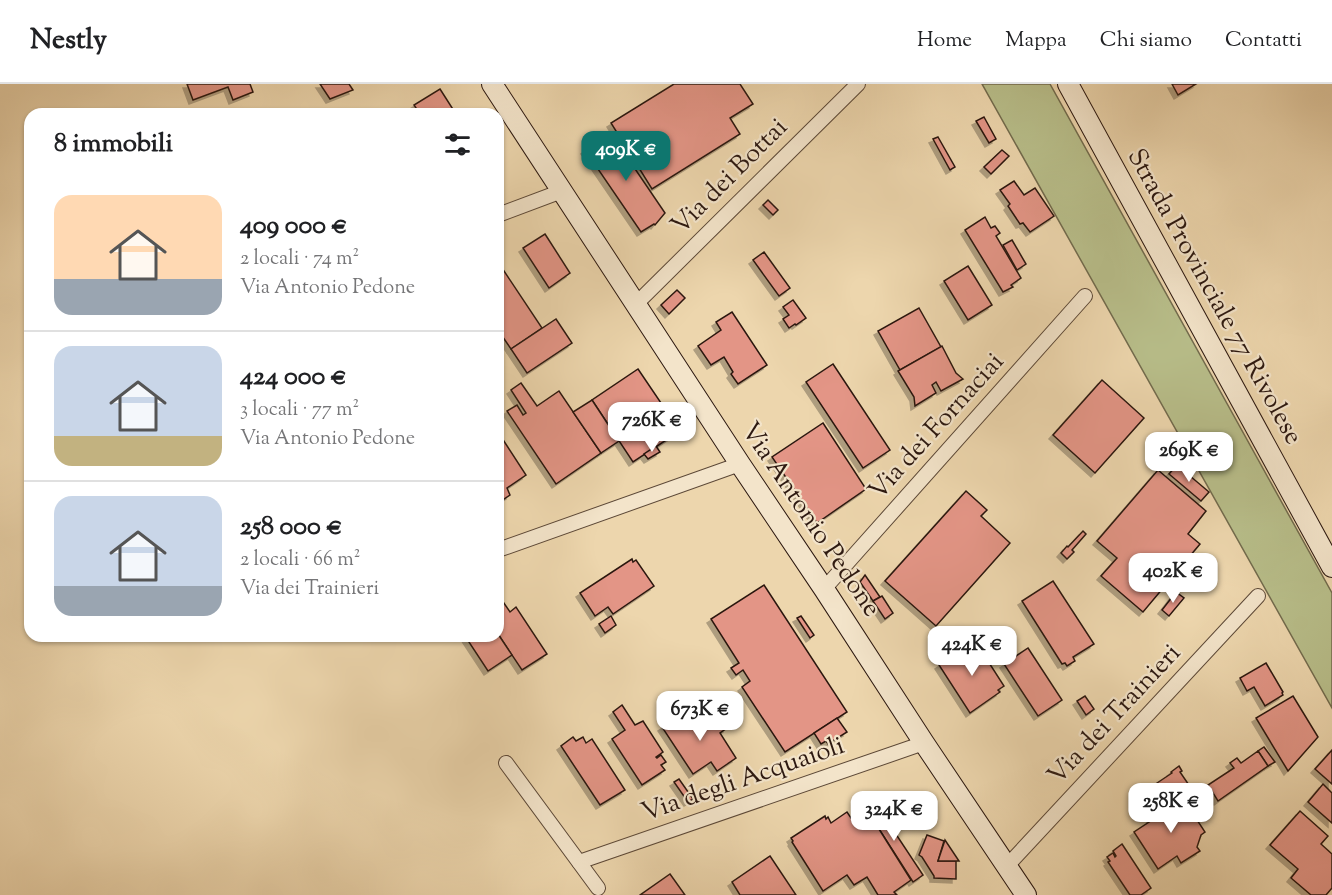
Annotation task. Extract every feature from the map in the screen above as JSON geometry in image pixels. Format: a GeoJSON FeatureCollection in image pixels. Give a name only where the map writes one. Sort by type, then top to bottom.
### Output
{"type":"FeatureCollection","features":[{"type":"Feature","properties":{"kind":"street","name":"Via Antonio Pedone"},"geometry":{"type":"LineString","coordinates":[[492,84],[740,464],[1026,895]]}},
{"type":"Feature","properties":{"kind":"street","name":"Via dei Bottai"},"geometry":{"type":"LineString","coordinates":[[636,304],[858,84]]}},
{"type":"Feature","properties":{"kind":"street","name":"Strada Provinciale 77 Rivolese"},"geometry":{"type":"LineString","coordinates":[[1068,84],[1332,567]]}},
{"type":"Feature","properties":{"kind":"street"},"geometry":{"type":"LineString","coordinates":[[504,213],[562,191]]}},
{"type":"Feature","properties":{"kind":"street","name":"Via dei Fornaciai"},"geometry":{"type":"LineString","coordinates":[[824,589],[1085,296]]}},
{"type":"Feature","properties":{"kind":"street"},"geometry":{"type":"LineString","coordinates":[[504,548],[740,464]]}},
{"type":"Feature","properties":{"kind":"street","name":"Via dei Trainieri"},"geometry":{"type":"LineString","coordinates":[[1007,866],[1258,596]]}},
{"type":"Feature","properties":{"kind":"street","name":"Via degli Acquaioli"},"geometry":{"type":"LineString","coordinates":[[579,862],[924,743]]}},
{"type":"Feature","properties":{"kind":"street"},"geometry":{"type":"LineString","coordinates":[[506,763],[598,888]]}},
{"type":"Feature","properties":{"kind":"green space"},"geometry":{"type":"Polygon","coordinates":[[[982,84],[1050,84],[1332,593],[1332,708],[982,84]]]}},
{"type":"Feature","properties":{"kind":"building"},"geometry":{"type":"Polygon","coordinates":[[[187,84],[250,84],[253,92],[233,100],[228,87],[193,100],[187,84]]]}},
{"type":"Feature","properties":{"kind":"building"},"geometry":{"type":"Polygon","coordinates":[[[320,84],[349,84],[353,90],[330,99],[320,84]]]}},
{"type":"Feature","properties":{"kind":"building"},"geometry":{"type":"Polygon","coordinates":[[[674,84],[740,84],[753,104],[730,118],[740,134],[652,189],[611,123],[674,84]]]}},
{"type":"Feature","properties":{"kind":"building"},"geometry":{"type":"Polygon","coordinates":[[[1172,84],[1196,84],[1178,95],[1172,84]]]}},
{"type":"Feature","properties":{"kind":"building"},"geometry":{"type":"Polygon","coordinates":[[[440,89],[452,108],[416,108],[414,105],[440,89]]]}},
{"type":"Feature","properties":{"kind":"building"},"geometry":{"type":"Polygon","coordinates":[[[984,117],[996,139],[989,143],[976,121],[984,117]]]}},
{"type":"Feature","properties":{"kind":"building"},"geometry":{"type":"Polygon","coordinates":[[[610,132],[665,213],[655,225],[641,232],[585,150],[610,132]]]}},
{"type":"Feature","properties":{"kind":"building"},"geometry":{"type":"Polygon","coordinates":[[[938,137],[955,167],[950,170],[933,139],[938,137]]]}},
{"type":"Feature","properties":{"kind":"building"},"geometry":{"type":"Polygon","coordinates":[[[1002,150],[1009,156],[991,174],[984,167],[1002,150]]]}},
{"type":"Feature","properties":{"kind":"building"},"geometry":{"type":"Polygon","coordinates":[[[1014,181],[1024,195],[1035,188],[1054,216],[1030,232],[1023,223],[1020,224],[1000,190],[1014,181]]]}},
{"type":"Feature","properties":{"kind":"building"},"geometry":{"type":"Polygon","coordinates":[[[768,200],[778,210],[773,215],[763,205],[768,200]]]}},
{"type":"Feature","properties":{"kind":"building"},"geometry":{"type":"Polygon","coordinates":[[[985,217],[991,228],[995,226],[1000,233],[996,236],[1021,278],[1011,285],[1013,287],[1003,292],[965,230],[985,217]]]}},
{"type":"Feature","properties":{"kind":"building"},"geometry":{"type":"Polygon","coordinates":[[[545,234],[570,273],[549,288],[523,248],[545,234]]]}},
{"type":"Feature","properties":{"kind":"building"},"geometry":{"type":"Polygon","coordinates":[[[1012,240],[1026,264],[1017,270],[1003,245],[1012,240]]]}},
{"type":"Feature","properties":{"kind":"building"},"geometry":{"type":"Polygon","coordinates":[[[764,252],[790,288],[779,296],[753,260],[764,252]]]}},
{"type":"Feature","properties":{"kind":"building"},"geometry":{"type":"Polygon","coordinates":[[[968,266],[992,305],[968,320],[944,281],[968,266]]]}},
{"type":"Feature","properties":{"kind":"building"},"geometry":{"type":"Polygon","coordinates":[[[504,271],[542,328],[511,349],[504,339],[504,271]]]}},
{"type":"Feature","properties":{"kind":"building"},"geometry":{"type":"Polygon","coordinates":[[[677,290],[685,298],[669,314],[661,305],[677,290]]]}},
{"type":"Feature","properties":{"kind":"building"},"geometry":{"type":"Polygon","coordinates":[[[793,300],[806,318],[789,328],[783,319],[789,315],[783,307],[793,300]]]}},
{"type":"Feature","properties":{"kind":"building"},"geometry":{"type":"Polygon","coordinates":[[[919,308],[941,347],[900,370],[878,331],[919,308]]]}},
{"type":"Feature","properties":{"kind":"building"},"geometry":{"type":"Polygon","coordinates":[[[732,312],[767,365],[738,384],[724,357],[711,365],[698,346],[721,330],[716,322],[732,312]]]}},
{"type":"Feature","properties":{"kind":"building"},"geometry":{"type":"Polygon","coordinates":[[[556,319],[572,343],[527,373],[511,349],[556,319]]]}},
{"type":"Feature","properties":{"kind":"building"},"geometry":{"type":"Polygon","coordinates":[[[942,346],[956,373],[963,379],[941,391],[936,382],[932,385],[936,393],[915,406],[914,397],[898,371],[942,346]]]}},
{"type":"Feature","properties":{"kind":"building"},"geometry":{"type":"Polygon","coordinates":[[[833,364],[890,450],[863,468],[806,382],[833,364]]]}},
{"type":"Feature","properties":{"kind":"building"},"geometry":{"type":"Polygon","coordinates":[[[638,369],[680,431],[633,462],[592,400],[638,369]]]}},
{"type":"Feature","properties":{"kind":"building"},"geometry":{"type":"Polygon","coordinates":[[[1102,380],[1144,418],[1095,473],[1053,435],[1102,380]]]}},
{"type":"Feature","properties":{"kind":"building"},"geometry":{"type":"Polygon","coordinates":[[[521,383],[537,406],[559,391],[601,453],[556,484],[507,411],[517,405],[523,415],[526,413],[511,390],[521,383]]]}},
{"type":"Feature","properties":{"kind":"building"},"geometry":{"type":"Polygon","coordinates":[[[592,400],[619,441],[601,453],[573,412],[592,400]]]}},
{"type":"Feature","properties":{"kind":"building"},"geometry":{"type":"Polygon","coordinates":[[[823,423],[866,489],[817,523],[772,457],[823,423]]]}},
{"type":"Feature","properties":{"kind":"building"},"geometry":{"type":"Polygon","coordinates":[[[504,441],[526,475],[507,488],[510,495],[504,499],[504,441]]]}},
{"type":"Feature","properties":{"kind":"building"},"geometry":{"type":"Polygon","coordinates":[[[656,446],[660,452],[648,459],[644,454],[656,446]]]}},
{"type":"Feature","properties":{"kind":"building"},"geometry":{"type":"Polygon","coordinates":[[[1177,465],[1209,492],[1201,501],[1169,474],[1177,465]]]}},
{"type":"Feature","properties":{"kind":"building"},"geometry":{"type":"Polygon","coordinates":[[[1158,470],[1206,511],[1188,534],[1200,544],[1143,612],[1101,576],[1117,558],[1097,541],[1158,470]]]}},
{"type":"Feature","properties":{"kind":"building"},"geometry":{"type":"Polygon","coordinates":[[[966,491],[987,510],[981,516],[1010,543],[936,626],[885,581],[966,491]]]}},
{"type":"Feature","properties":{"kind":"building"},"geometry":{"type":"Polygon","coordinates":[[[1083,531],[1086,534],[1067,559],[1061,553],[1083,531]]]}},
{"type":"Feature","properties":{"kind":"building"},"geometry":{"type":"Polygon","coordinates":[[[632,559],[633,562],[636,560],[654,586],[613,614],[608,607],[595,616],[580,593],[632,559]]]}},
{"type":"Feature","properties":{"kind":"building"},"geometry":{"type":"Polygon","coordinates":[[[865,575],[880,597],[873,601],[860,582],[865,575]]]}},
{"type":"Feature","properties":{"kind":"building"},"geometry":{"type":"Polygon","coordinates":[[[1053,581],[1094,644],[1073,657],[1075,661],[1067,666],[1065,663],[1062,664],[1022,601],[1053,581]]]}},
{"type":"Feature","properties":{"kind":"building"},"geometry":{"type":"Polygon","coordinates":[[[764,585],[847,712],[785,752],[742,687],[750,681],[743,670],[736,675],[731,668],[739,663],[711,619],[764,585]]]}},
{"type":"Feature","properties":{"kind":"building"},"geometry":{"type":"Polygon","coordinates":[[[1176,592],[1184,598],[1169,616],[1162,610],[1176,592]]]}},
{"type":"Feature","properties":{"kind":"building"},"geometry":{"type":"Polygon","coordinates":[[[882,596],[893,613],[885,619],[873,601],[882,596]]]}},
{"type":"Feature","properties":{"kind":"building"},"geometry":{"type":"Polygon","coordinates":[[[504,603],[510,612],[516,607],[547,654],[522,670],[503,642],[504,603]]]}},
{"type":"Feature","properties":{"kind":"building"},"geometry":{"type":"Polygon","coordinates":[[[611,616],[616,625],[605,633],[599,624],[611,616]]]}},
{"type":"Feature","properties":{"kind":"building"},"geometry":{"type":"Polygon","coordinates":[[[801,616],[814,635],[810,638],[797,618],[801,616]]]}},
{"type":"Feature","properties":{"kind":"building"},"geometry":{"type":"Polygon","coordinates":[[[469,642],[503,642],[512,655],[488,671],[469,642]]]}},
{"type":"Feature","properties":{"kind":"building"},"geometry":{"type":"Polygon","coordinates":[[[977,644],[1004,686],[998,690],[1000,692],[970,713],[939,665],[969,645],[971,648],[977,644]]]}},
{"type":"Feature","properties":{"kind":"building"},"geometry":{"type":"Polygon","coordinates":[[[1028,648],[1062,700],[1038,716],[1004,664],[1028,648]]]}},
{"type":"Feature","properties":{"kind":"building"},"geometry":{"type":"Polygon","coordinates":[[[1266,663],[1283,695],[1265,706],[1254,687],[1247,691],[1240,678],[1266,663]]]}},
{"type":"Feature","properties":{"kind":"building"},"geometry":{"type":"Polygon","coordinates":[[[1085,696],[1094,709],[1086,715],[1077,701],[1085,696]]]}},
{"type":"Feature","properties":{"kind":"building"},"geometry":{"type":"Polygon","coordinates":[[[1293,696],[1318,737],[1288,771],[1256,718],[1293,696]]]}},
{"type":"Feature","properties":{"kind":"building"},"geometry":{"type":"Polygon","coordinates":[[[622,705],[635,725],[643,721],[663,752],[656,757],[661,755],[666,762],[661,765],[665,770],[642,785],[612,739],[625,730],[613,712],[622,705]]]}},
{"type":"Feature","properties":{"kind":"building"},"geometry":{"type":"Polygon","coordinates":[[[706,712],[711,720],[718,715],[727,728],[720,733],[736,758],[717,771],[711,762],[693,774],[662,727],[681,715],[687,724],[706,712]]]}},
{"type":"Feature","properties":{"kind":"building"},"geometry":{"type":"Polygon","coordinates":[[[837,718],[847,732],[828,744],[826,741],[821,744],[814,733],[837,718]]]}},
{"type":"Feature","properties":{"kind":"building"},"geometry":{"type":"Polygon","coordinates":[[[573,737],[576,741],[583,737],[586,743],[592,739],[625,790],[600,805],[561,746],[573,737]]]}},
{"type":"Feature","properties":{"kind":"building"},"geometry":{"type":"Polygon","coordinates":[[[1264,747],[1275,762],[1268,766],[1258,751],[1264,747]]]}},
{"type":"Feature","properties":{"kind":"building"},"geometry":{"type":"Polygon","coordinates":[[[1332,750],[1332,784],[1315,769],[1332,750]]]}},
{"type":"Feature","properties":{"kind":"building"},"geometry":{"type":"Polygon","coordinates":[[[1258,751],[1268,766],[1218,801],[1208,785],[1234,768],[1230,763],[1237,758],[1241,763],[1258,751]]]}},
{"type":"Feature","properties":{"kind":"building"},"geometry":{"type":"Polygon","coordinates":[[[1179,766],[1182,771],[1180,772],[1191,788],[1154,813],[1138,793],[1147,787],[1148,789],[1179,766]]]}},
{"type":"Feature","properties":{"kind":"building"},"geometry":{"type":"Polygon","coordinates":[[[679,779],[693,799],[688,802],[674,782],[679,779]]]}},
{"type":"Feature","properties":{"kind":"building"},"geometry":{"type":"Polygon","coordinates":[[[1323,784],[1332,793],[1332,823],[1308,802],[1323,784]]]}},
{"type":"Feature","properties":{"kind":"building"},"geometry":{"type":"Polygon","coordinates":[[[1184,800],[1205,832],[1201,835],[1197,847],[1200,851],[1181,863],[1177,856],[1158,869],[1134,832],[1152,820],[1149,816],[1168,803],[1172,808],[1184,800]]]}},
{"type":"Feature","properties":{"kind":"building"},"geometry":{"type":"Polygon","coordinates":[[[874,801],[923,875],[913,882],[865,807],[874,801]]]}},
{"type":"Feature","properties":{"kind":"building"},"geometry":{"type":"Polygon","coordinates":[[[862,802],[911,880],[894,892],[897,895],[878,895],[867,877],[854,885],[847,875],[823,891],[792,842],[791,838],[825,816],[831,823],[847,812],[851,818],[860,812],[856,806],[862,802]]]}},
{"type":"Feature","properties":{"kind":"building"},"geometry":{"type":"Polygon","coordinates":[[[1300,811],[1328,836],[1321,844],[1332,854],[1332,888],[1326,895],[1311,895],[1291,878],[1298,869],[1270,845],[1300,811]]]}},
{"type":"Feature","properties":{"kind":"building"},"geometry":{"type":"Polygon","coordinates":[[[927,835],[944,841],[938,861],[956,861],[956,879],[934,878],[919,855],[927,835]]]}},
{"type":"Feature","properties":{"kind":"building"},"geometry":{"type":"Polygon","coordinates":[[[945,840],[959,861],[938,861],[945,840]]]}},
{"type":"Feature","properties":{"kind":"building"},"geometry":{"type":"Polygon","coordinates":[[[1122,844],[1151,888],[1141,895],[1130,895],[1108,862],[1110,861],[1107,857],[1113,853],[1115,857],[1113,851],[1122,844]]]}},
{"type":"Feature","properties":{"kind":"building"},"geometry":{"type":"Polygon","coordinates":[[[770,856],[796,895],[740,895],[732,882],[770,856]]]}},
{"type":"Feature","properties":{"kind":"building"},"geometry":{"type":"Polygon","coordinates":[[[670,874],[685,895],[640,895],[670,874]]]}}]}
